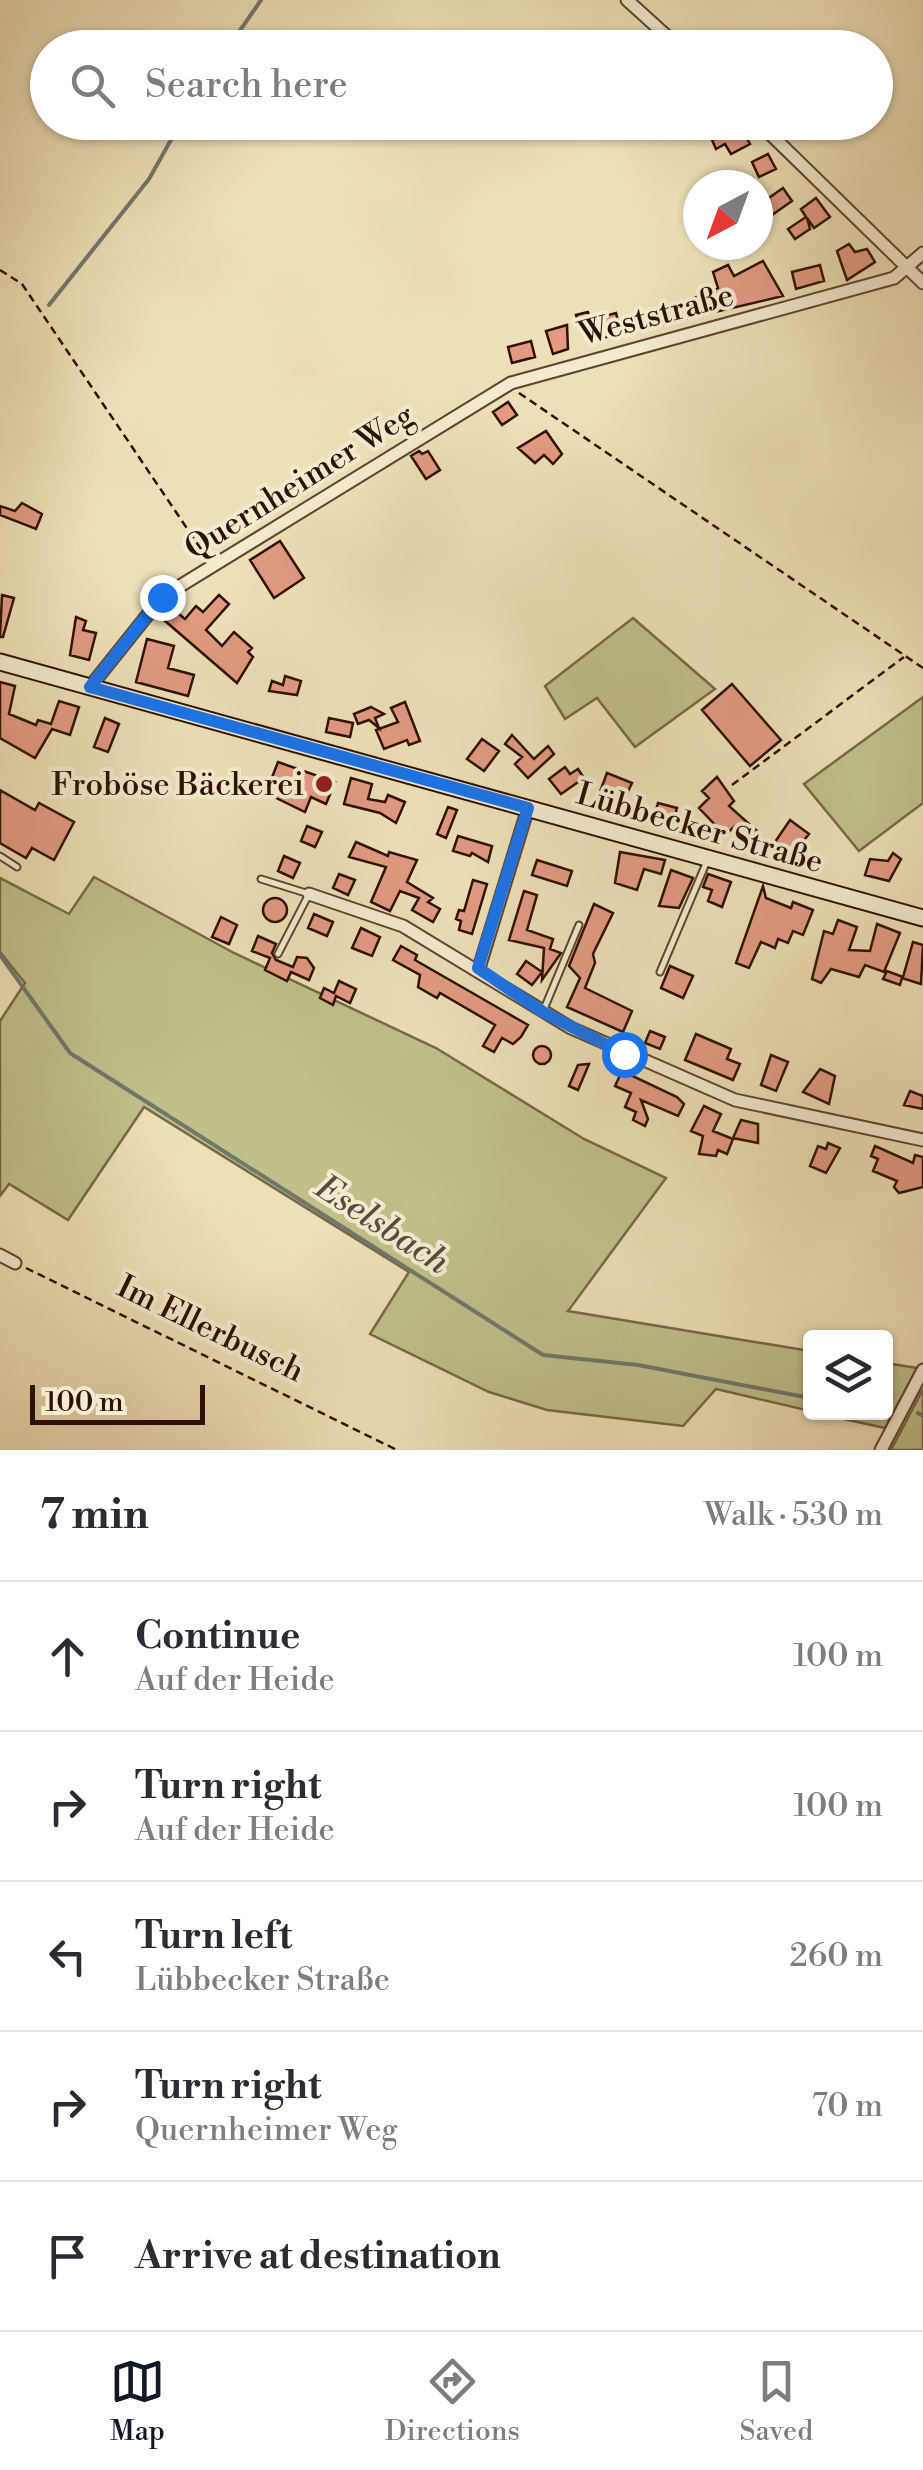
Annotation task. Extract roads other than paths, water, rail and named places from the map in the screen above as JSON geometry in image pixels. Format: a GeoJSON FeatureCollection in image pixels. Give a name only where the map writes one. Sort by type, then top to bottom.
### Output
{"type":"FeatureCollection","features":[{"type":"Feature","properties":{"kind":"main road","name":"Lübbecker Straße"},"geometry":{"type":"LineString","coordinates":[[0,662],[923,918]]}},
{"type":"Feature","properties":{"kind":"street"},"geometry":{"type":"LineString","coordinates":[[627,0],[660,30]]}},
{"type":"Feature","properties":{"kind":"street"},"geometry":{"type":"LineString","coordinates":[[777,140],[923,283]]}},
{"type":"Feature","properties":{"kind":"street","name":"Weststraße"},"geometry":{"type":"LineString","coordinates":[[511,383],[894,278],[923,253]]}},
{"type":"Feature","properties":{"kind":"street","name":"Quernheimer Weg"},"geometry":{"type":"LineString","coordinates":[[90,687],[162,597],[511,383]]}},
{"type":"Feature","properties":{"kind":"street"},"geometry":{"type":"LineString","coordinates":[[478,968],[528,808]]}},
{"type":"Feature","properties":{"kind":"street"},"geometry":{"type":"LineString","coordinates":[[309,894],[402,926],[478,968],[543,1012],[624,1054],[735,1100],[923,1140]]}},
{"type":"Feature","properties":{"kind":"street"},"geometry":{"type":"LineString","coordinates":[[0,1255],[15,1263]]}},
{"type":"Feature","properties":{"kind":"street"},"geometry":{"type":"LineString","coordinates":[[882,1450],[923,1370]]}},
{"type":"Feature","properties":{"kind":"lane"},"geometry":{"type":"LineString","coordinates":[[0,856],[17,866]]}},
{"type":"Feature","properties":{"kind":"lane"},"geometry":{"type":"LineString","coordinates":[[660,972],[708,858]]}},
{"type":"Feature","properties":{"kind":"lane"},"geometry":{"type":"LineString","coordinates":[[261,879],[309,894],[278,954]]}},
{"type":"Feature","properties":{"kind":"lane"},"geometry":{"type":"LineString","coordinates":[[543,1012],[579,925]]}},
{"type":"Feature","properties":{"kind":"waterway"},"geometry":{"type":"LineString","coordinates":[[240,30],[261,0]]}},
{"type":"Feature","properties":{"kind":"waterway"},"geometry":{"type":"LineString","coordinates":[[49,305],[149,179],[171,140]]}},
{"type":"Feature","properties":{"kind":"waterway","name":"Eselsbach"},"geometry":{"type":"LineString","coordinates":[[0,955],[70,1053],[543,1355],[638,1365],[803,1397]]}},
{"type":"Feature","properties":{"kind":"waterway","name":"Eselsbach"},"geometry":{"type":"LineString","coordinates":[[918,1413],[923,1416]]}},
{"type":"Feature","properties":{"kind":"place","name":"Froböse Bäckerei"},"geometry":{"type":"Point","coordinates":[324,784]}}]}
